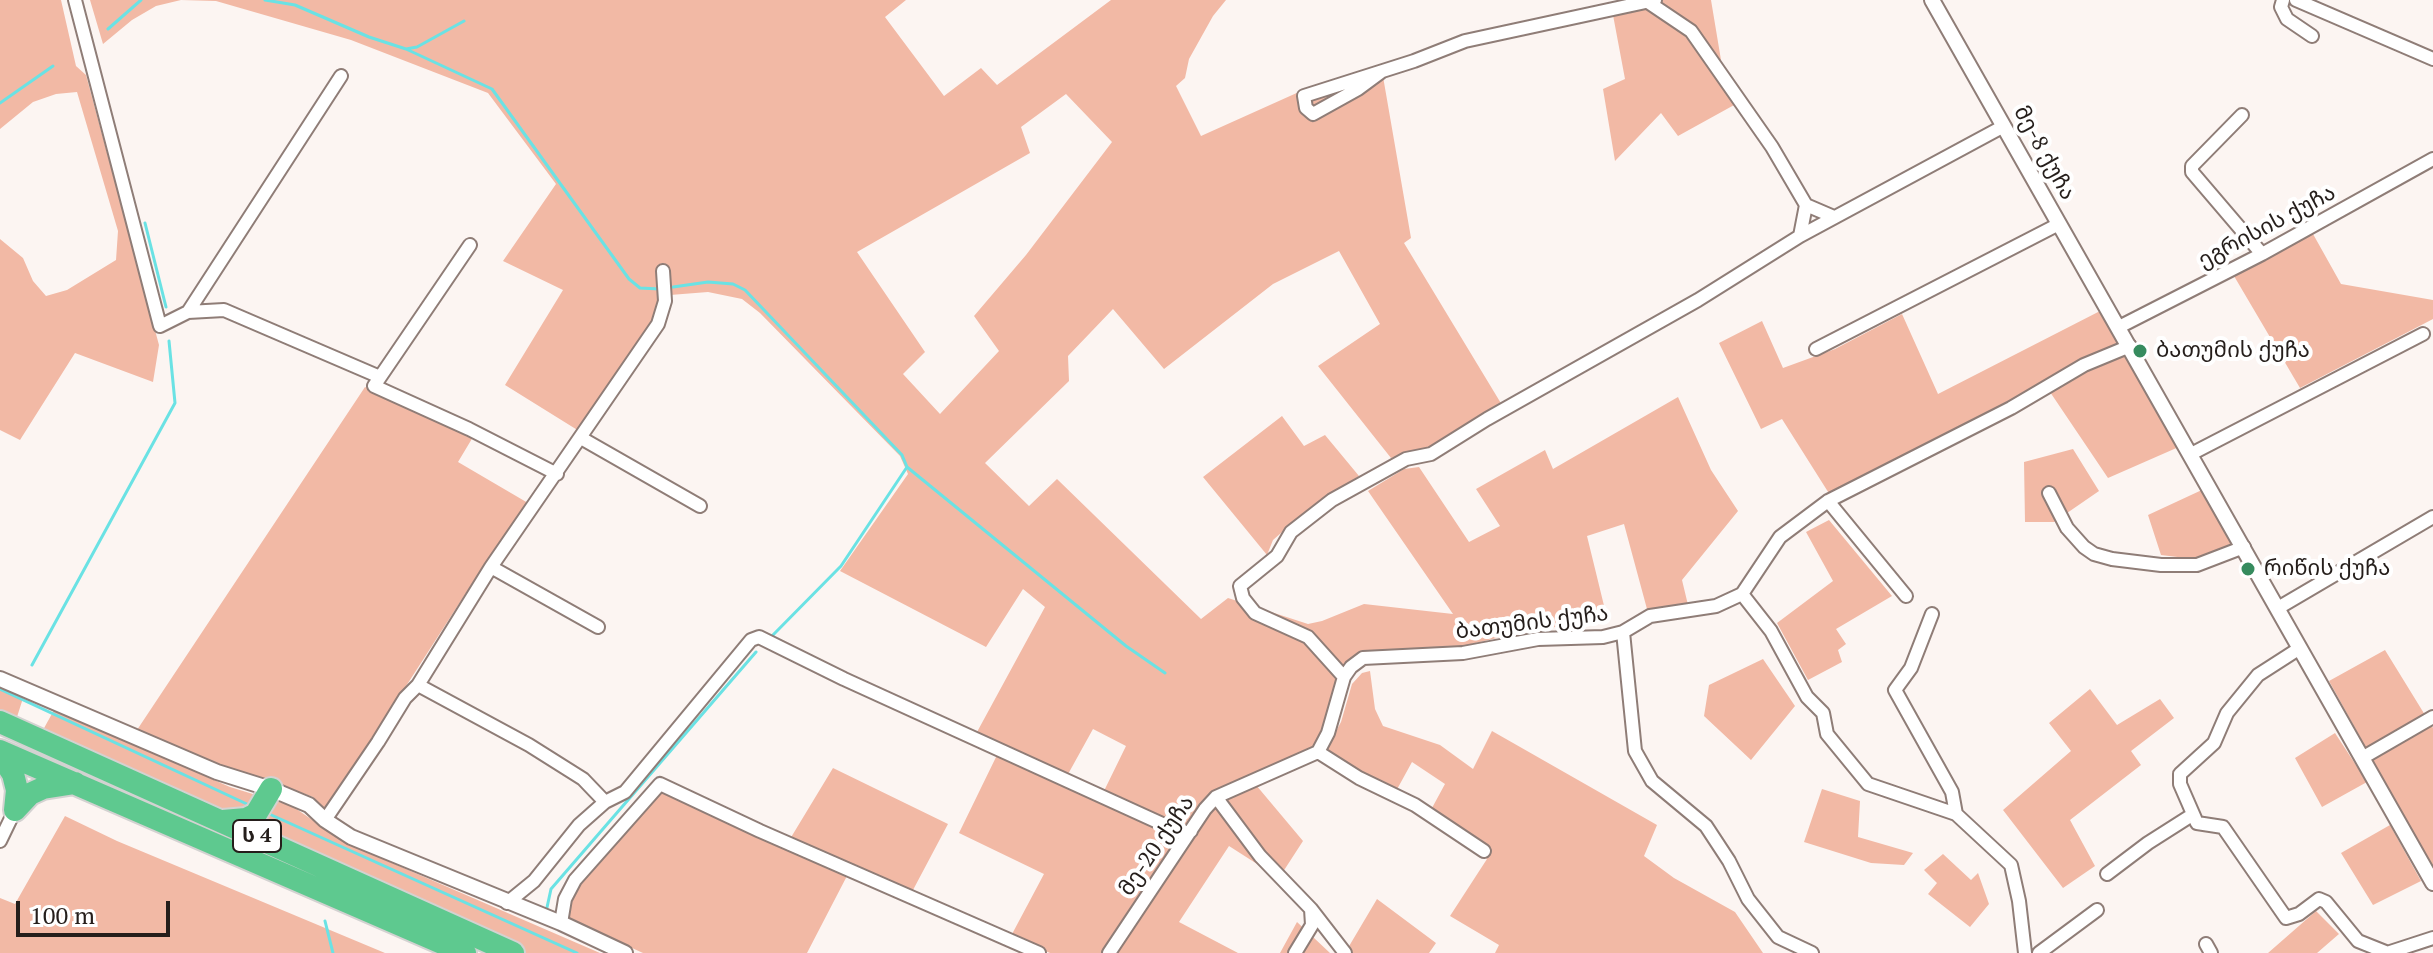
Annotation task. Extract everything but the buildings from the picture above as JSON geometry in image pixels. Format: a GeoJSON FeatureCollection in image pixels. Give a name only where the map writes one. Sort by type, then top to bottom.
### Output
{"type":"FeatureCollection","features":[{"type":"Feature","properties":{"kind":"highway","name":"ს 4"},"geometry":{"type":"LineString","coordinates":[[0,722],[513,953]]}},
{"type":"Feature","properties":{"kind":"highway"},"geometry":{"type":"LineString","coordinates":[[0,752],[13,774],[17,790],[15,810]]}},
{"type":"Feature","properties":{"kind":"highway","name":"ს 4"},"geometry":{"type":"LineString","coordinates":[[0,752],[465,953]]}},
{"type":"Feature","properties":{"kind":"highway"},"geometry":{"type":"LineString","coordinates":[[15,810],[30,794],[43,788],[75,783]]}},
{"type":"Feature","properties":{"kind":"highway"},"geometry":{"type":"LineString","coordinates":[[223,821],[235,821],[264,800]]}},
{"type":"Feature","properties":{"kind":"highway"},"geometry":{"type":"LineString","coordinates":[[264,800],[264,834],[272,843]]}},
{"type":"Feature","properties":{"kind":"street"},"geometry":{"type":"LineString","coordinates":[[75,0],[160,326],[188,312],[224,310],[380,377]]}},
{"type":"Feature","properties":{"kind":"street","name":"მე-8 ქუჩა"},"geometry":{"type":"LineString","coordinates":[[1932,0],[2433,883]]}},
{"type":"Feature","properties":{"kind":"street"},"geometry":{"type":"LineString","coordinates":[[2283,0],[2281,7],[2287,19],[2312,36]]}},
{"type":"Feature","properties":{"kind":"street"},"geometry":{"type":"LineString","coordinates":[[2296,0],[2433,59]]}},
{"type":"Feature","properties":{"kind":"street"},"geometry":{"type":"LineString","coordinates":[[1381,72],[1313,114],[1306,108],[1304,96],[1465,41],[1644,1],[1691,31],[1772,147],[1806,205],[1834,217]]}},
{"type":"Feature","properties":{"kind":"street"},"geometry":{"type":"LineString","coordinates":[[188,312],[341,76]]}},
{"type":"Feature","properties":{"kind":"street"},"geometry":{"type":"LineString","coordinates":[[2242,115],[2192,166],[2192,172],[2262,254]]}},
{"type":"Feature","properties":{"kind":"street"},"geometry":{"type":"LineString","coordinates":[[1484,851],[1415,805],[1359,778],[1318,752],[1328,733],[1344,677],[1308,637],[1255,613],[1243,598],[1240,586],[1277,556],[1291,532],[1332,500],[1406,459],[1431,454],[1698,300],[1800,236],[2004,126]]}},
{"type":"Feature","properties":{"kind":"street","name":"ეგრისის ქუჩა"},"geometry":{"type":"LineString","coordinates":[[2119,327],[2262,254],[2433,159]]}},
{"type":"Feature","properties":{"kind":"street"},"geometry":{"type":"LineString","coordinates":[[1800,236],[1806,205]]}},
{"type":"Feature","properties":{"kind":"street"},"geometry":{"type":"LineString","coordinates":[[1816,349],[2059,224]]}},
{"type":"Feature","properties":{"kind":"street"},"geometry":{"type":"LineString","coordinates":[[470,245],[374,386],[469,429],[557,474]]}},
{"type":"Feature","properties":{"kind":"street"},"geometry":{"type":"LineString","coordinates":[[325,820],[405,698],[418,685],[491,567],[658,324],[665,301],[663,271]]}},
{"type":"Feature","properties":{"kind":"street"},"geometry":{"type":"LineString","coordinates":[[2191,454],[2423,334]]}},
{"type":"Feature","properties":{"kind":"street"},"geometry":{"type":"LineString","coordinates":[[2025,953],[2011,865],[1956,814],[1868,784],[1859,775],[1827,734],[1823,713],[1807,697],[1771,631],[1742,594],[1780,537],[1828,501],[2011,408],[2084,365],[2130,346]]}},
{"type":"Feature","properties":{"kind":"street"},"geometry":{"type":"LineString","coordinates":[[581,438],[700,506]]}},
{"type":"Feature","properties":{"kind":"street"},"geometry":{"type":"LineString","coordinates":[[2049,493],[2067,528],[2084,547],[2094,554],[2112,559],[2161,565],[2197,565],[2244,547]]}},
{"type":"Feature","properties":{"kind":"street"},"geometry":{"type":"LineString","coordinates":[[1828,501],[1906,596]]}},
{"type":"Feature","properties":{"kind":"street"},"geometry":{"type":"LineString","coordinates":[[2278,608],[2433,517]]}},
{"type":"Feature","properties":{"kind":"street"},"geometry":{"type":"LineString","coordinates":[[491,567],[598,627]]}},
{"type":"Feature","properties":{"kind":"street","name":"ბათუმის ქუჩა"},"geometry":{"type":"LineString","coordinates":[[1344,677],[1363,658],[1463,653],[1538,639],[1603,637],[1623,632],[1650,616],[1716,606],[1742,594]]}},
{"type":"Feature","properties":{"kind":"street"},"geometry":{"type":"LineString","coordinates":[[1932,614],[1911,668],[1895,690],[1952,792],[1956,814]]}},
{"type":"Feature","properties":{"kind":"street"},"geometry":{"type":"LineString","coordinates":[[1623,632],[1635,751],[1652,781],[1706,826],[1764,921],[1778,937],[1795,950],[1812,953]]}},
{"type":"Feature","properties":{"kind":"street"},"geometry":{"type":"LineString","coordinates":[[507,903],[534,881],[579,825],[605,802],[625,792],[751,640],[759,637],[1182,833],[1191,831]]}},
{"type":"Feature","properties":{"kind":"street"},"geometry":{"type":"LineString","coordinates":[[2300,648],[2258,675],[2227,713],[2214,743],[2180,774],[2180,784],[2192,815],[2197,823],[2223,827],[2286,918],[2299,914],[2319,899],[2326,902],[2358,941],[2388,953],[2433,938]]}},
{"type":"Feature","properties":{"kind":"street"},"geometry":{"type":"LineString","coordinates":[[0,679],[217,772],[264,800],[309,805],[351,837],[625,953]]}},
{"type":"Feature","properties":{"kind":"street"},"geometry":{"type":"LineString","coordinates":[[418,685],[529,745],[583,779],[605,802]]}},
{"type":"Feature","properties":{"kind":"street"},"geometry":{"type":"LineString","coordinates":[[2362,758],[2433,717]]}},
{"type":"Feature","properties":{"kind":"street","name":"მე-20 ქუჩა"},"geometry":{"type":"LineString","coordinates":[[1109,953],[1216,797],[1318,752]]}},
{"type":"Feature","properties":{"kind":"street"},"geometry":{"type":"LineString","coordinates":[[556,922],[575,880],[660,784],[1039,953]]}},
{"type":"Feature","properties":{"kind":"street"},"geometry":{"type":"LineString","coordinates":[[1216,797],[1260,856],[1311,909],[1345,953]]}},
{"type":"Feature","properties":{"kind":"street"},"geometry":{"type":"LineString","coordinates":[[0,841],[15,810]]}},
{"type":"Feature","properties":{"kind":"street"},"geometry":{"type":"LineString","coordinates":[[2107,874],[2192,815]]}},
{"type":"Feature","properties":{"kind":"street"},"geometry":{"type":"LineString","coordinates":[[1295,953],[1312,925],[1311,909]]}},
{"type":"Feature","properties":{"kind":"street"},"geometry":{"type":"LineString","coordinates":[[2039,953],[2097,910]]}},
{"type":"Feature","properties":{"kind":"shaded area"},"geometry":{"type":"Polygon","coordinates":[[[0,0],[61,0],[76,66],[86,75],[159,345],[153,382],[75,353],[20,440],[0,430],[0,239],[23,258],[33,281],[46,296],[67,290],[116,260],[118,231],[77,92],[56,94],[33,102],[0,129],[0,0]]]}},
{"type":"Feature","properties":{"kind":"shaded area"},"geometry":{"type":"Polygon","coordinates":[[[90,0],[181,0],[156,6],[132,20],[103,44],[90,0]]]}},
{"type":"Feature","properties":{"kind":"shaded area"},"geometry":{"type":"Polygon","coordinates":[[[181,0],[906,0],[885,17],[944,96],[981,68],[997,85],[1111,0],[1226,0],[1213,16],[1189,59],[1185,78],[1176,86],[1201,136],[1310,87],[1381,65],[1411,238],[1404,243],[1502,405],[1431,449],[1391,458],[1318,366],[1380,324],[1339,251],[1273,284],[1164,369],[1113,309],[1068,356],[1069,381],[985,463],[1029,506],[1057,479],[1201,619],[1228,598],[1308,624],[1364,604],[1453,614],[1368,491],[1404,469],[1419,467],[1469,542],[1500,526],[1476,489],[1545,450],[1553,469],[1678,397],[1711,470],[1738,511],[1682,580],[1688,605],[1647,609],[1624,524],[1587,536],[1608,622],[1535,629],[1459,647],[1384,655],[1348,665],[1328,726],[1315,750],[1202,804],[1184,829],[1103,793],[1126,746],[1093,729],[1067,776],[977,732],[1045,607],[1023,589],[986,647],[840,571],[908,474],[900,456],[760,313],[742,299],[708,292],[670,295],[660,305],[649,327],[579,431],[505,385],[563,290],[503,261],[556,184],[488,93],[351,40],[216,1],[181,0]],[[1066,94],[1021,127],[1030,153],[857,252],[925,352],[903,374],[940,414],[999,351],[974,316],[1026,255],[1112,142],[1066,94]]]}},
{"type":"Feature","properties":{"kind":"shaded area"},"geometry":{"type":"Polygon","coordinates":[[[1651,0],[1711,0],[1722,66],[1745,99],[1678,136],[1661,113],[1615,161],[1603,89],[1625,79],[1613,15],[1646,7],[1651,0]]]}},
{"type":"Feature","properties":{"kind":"shaded area"},"geometry":{"type":"Polygon","coordinates":[[[2313,234],[2341,284],[2433,300],[2433,319],[2300,388],[2234,276],[2313,234]]]}},
{"type":"Feature","properties":{"kind":"shaded area"},"geometry":{"type":"Polygon","coordinates":[[[2102,310],[2120,342],[1830,495],[1782,419],[1761,429],[1719,343],[1762,321],[1783,368],[1835,349],[1902,314],[1938,394],[2102,310]]]}},
{"type":"Feature","properties":{"kind":"shaded area"},"geometry":{"type":"Polygon","coordinates":[[[2127,352],[2181,446],[2108,478],[2048,389],[2127,352]]]}},
{"type":"Feature","properties":{"kind":"shaded area"},"geometry":{"type":"Polygon","coordinates":[[[365,387],[473,437],[458,462],[528,503],[482,568],[325,812],[313,797],[276,783],[218,768],[137,730],[365,387]]]}},
{"type":"Feature","properties":{"kind":"shaded area"},"geometry":{"type":"Polygon","coordinates":[[[1282,416],[1304,446],[1325,435],[1359,476],[1304,513],[1273,540],[1267,555],[1203,477],[1282,416]]]}},
{"type":"Feature","properties":{"kind":"shaded area"},"geometry":{"type":"Polygon","coordinates":[[[2073,449],[2099,491],[2054,522],[2025,522],[2024,462],[2073,449]]]}},
{"type":"Feature","properties":{"kind":"shaded area"},"geometry":{"type":"Polygon","coordinates":[[[2204,489],[2235,545],[2202,560],[2161,555],[2148,515],[2204,489]]]}},
{"type":"Feature","properties":{"kind":"shaded area"},"geometry":{"type":"Polygon","coordinates":[[[1829,520],[1892,596],[1836,629],[1846,644],[1838,650],[1842,662],[1808,680],[1777,623],[1833,581],[1806,532],[1829,520]]]}},
{"type":"Feature","properties":{"kind":"shaded area"},"geometry":{"type":"Polygon","coordinates":[[[2385,650],[2433,728],[2433,869],[2329,681],[2385,650]]]}},
{"type":"Feature","properties":{"kind":"shaded area"},"geometry":{"type":"Polygon","coordinates":[[[1763,659],[1795,706],[1751,760],[1704,716],[1709,685],[1763,659]]]}},
{"type":"Feature","properties":{"kind":"shaded area"},"geometry":{"type":"Polygon","coordinates":[[[1370,671],[1375,709],[1383,726],[1440,745],[1473,769],[1492,731],[1657,825],[1644,856],[1674,878],[1735,912],[1763,953],[1495,953],[1499,945],[1450,916],[1487,859],[1426,819],[1445,784],[1412,762],[1395,793],[1336,758],[1327,748],[1341,722],[1352,684],[1362,673],[1370,671]]]}},
{"type":"Feature","properties":{"kind":"shaded area"},"geometry":{"type":"Polygon","coordinates":[[[0,684],[24,695],[17,717],[43,730],[54,710],[230,787],[292,806],[346,843],[600,953],[525,953],[0,715],[0,684]]]}},
{"type":"Feature","properties":{"kind":"shaded area"},"geometry":{"type":"Polygon","coordinates":[[[2090,689],[2117,725],[2160,699],[2174,718],[2131,751],[2141,765],[2070,820],[2095,866],[2063,888],[2003,810],[2071,751],[2049,723],[2090,689]]]}},
{"type":"Feature","properties":{"kind":"shaded area"},"geometry":{"type":"Polygon","coordinates":[[[2335,733],[2367,782],[2322,807],[2295,758],[2335,733]]]}},
{"type":"Feature","properties":{"kind":"shaded area"},"geometry":{"type":"Polygon","coordinates":[[[998,753],[1179,835],[1105,953],[1050,953],[1011,936],[1044,874],[959,833],[998,753]]]}},
{"type":"Feature","properties":{"kind":"shaded area"},"geometry":{"type":"Polygon","coordinates":[[[833,768],[948,824],[913,890],[790,839],[833,768]]]}},
{"type":"Feature","properties":{"kind":"shaded area"},"geometry":{"type":"Polygon","coordinates":[[[1256,785],[1303,841],[1279,878],[1229,846],[1179,922],[1238,953],[1111,953],[1182,847],[1220,801],[1256,785]]]}},
{"type":"Feature","properties":{"kind":"shaded area"},"geometry":{"type":"Polygon","coordinates":[[[1822,789],[1860,801],[1858,837],[1913,853],[1904,865],[1871,863],[1804,842],[1822,789]]]}},
{"type":"Feature","properties":{"kind":"shaded area"},"geometry":{"type":"Polygon","coordinates":[[[666,790],[848,874],[807,953],[643,953],[566,918],[575,888],[652,794],[666,790]]]}},
{"type":"Feature","properties":{"kind":"shaded area"},"geometry":{"type":"Polygon","coordinates":[[[65,816],[117,841],[385,953],[0,953],[0,898],[15,904],[65,816]]]}},
{"type":"Feature","properties":{"kind":"shaded area"},"geometry":{"type":"Polygon","coordinates":[[[2390,825],[2421,881],[2373,905],[2341,853],[2390,825]]]}},
{"type":"Feature","properties":{"kind":"shaded area"},"geometry":{"type":"Polygon","coordinates":[[[1943,854],[1971,880],[1978,873],[1989,904],[1970,927],[1928,894],[1937,883],[1924,870],[1943,854]]]}},
{"type":"Feature","properties":{"kind":"shaded area"},"geometry":{"type":"Polygon","coordinates":[[[1377,899],[1436,943],[1429,953],[1345,953],[1377,899]]]}},
{"type":"Feature","properties":{"kind":"shaded area"},"geometry":{"type":"Polygon","coordinates":[[[2316,911],[2339,934],[2317,953],[2268,953],[2316,911]]]}},
{"type":"Feature","properties":{"kind":"shaded area"},"geometry":{"type":"Polygon","coordinates":[[[1297,922],[1330,953],[1280,953],[1297,922]]]}},
{"type":"Feature","properties":{"kind":"waterway"},"geometry":{"type":"LineString","coordinates":[[108,29],[141,0]]}},
{"type":"Feature","properties":{"kind":"waterway"},"geometry":{"type":"LineString","coordinates":[[265,0],[295,5],[369,37],[406,49],[417,47],[464,21]]}},
{"type":"Feature","properties":{"kind":"waterway"},"geometry":{"type":"LineString","coordinates":[[406,49],[492,89],[629,279],[640,288],[660,289]]}},
{"type":"Feature","properties":{"kind":"waterway"},"geometry":{"type":"LineString","coordinates":[[0,103],[53,66]]}},
{"type":"Feature","properties":{"kind":"waterway"},"geometry":{"type":"LineString","coordinates":[[145,223],[166,307]]}},
{"type":"Feature","properties":{"kind":"waterway"},"geometry":{"type":"LineString","coordinates":[[673,287],[708,282],[733,284],[745,290],[902,455],[907,467]]}},
{"type":"Feature","properties":{"kind":"waterway"},"geometry":{"type":"LineString","coordinates":[[32,665],[175,403],[169,341]]}},
{"type":"Feature","properties":{"kind":"waterway"},"geometry":{"type":"LineString","coordinates":[[771,637],[841,566],[907,467],[1126,646],[1165,673]]}},
{"type":"Feature","properties":{"kind":"waterway"},"geometry":{"type":"LineString","coordinates":[[546,912],[551,889],[756,652]]}},
{"type":"Feature","properties":{"kind":"waterway"},"geometry":{"type":"LineString","coordinates":[[0,689],[249,805]]}},
{"type":"Feature","properties":{"kind":"waterway"},"geometry":{"type":"LineString","coordinates":[[267,813],[577,953]]}},
{"type":"Feature","properties":{"kind":"waterway"},"geometry":{"type":"LineString","coordinates":[[325,921],[333,953]]}},
{"type":"Feature","properties":{"kind":"place","name":"ბათუმის ქუჩა"},"geometry":{"type":"Point","coordinates":[2140,351]}},
{"type":"Feature","properties":{"kind":"place","name":"რიწის ქუჩა"},"geometry":{"type":"Point","coordinates":[2248,569]}}]}
